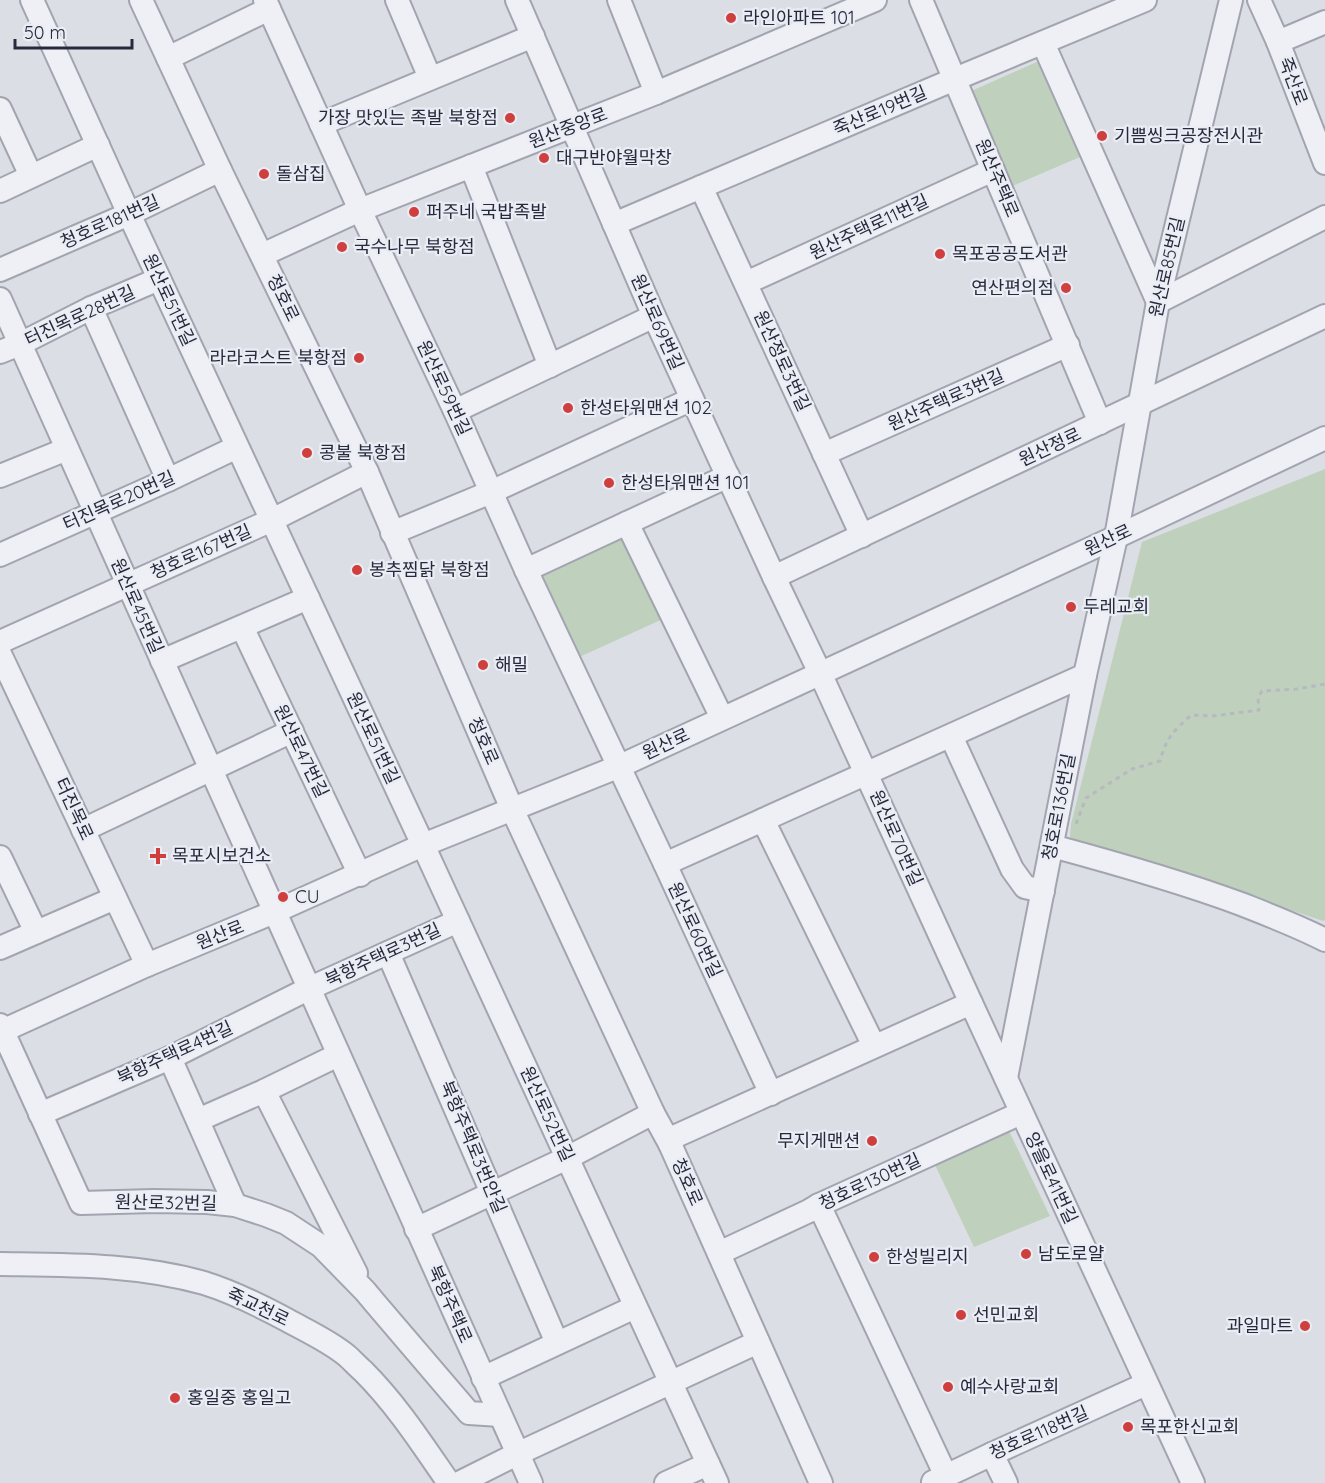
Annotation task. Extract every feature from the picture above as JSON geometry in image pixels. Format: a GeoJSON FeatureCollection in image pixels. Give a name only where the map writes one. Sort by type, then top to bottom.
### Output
{"type":"FeatureCollection","features":[{"type":"Feature","properties":{"kind":"street","name":"원산로51번길"},"geometry":{"type":"LineString","coordinates":[[32,0],[159,279],[423,845]]}},
{"type":"Feature","properties":{"kind":"street","name":"청호로"},"geometry":{"type":"LineString","coordinates":[[141,0],[220,170],[366,472],[512,809],[653,1113],[670,1144],[821,1483]]}},
{"type":"Feature","properties":{"kind":"street"},"geometry":{"type":"LineString","coordinates":[[397,0],[430,78]]}},
{"type":"Feature","properties":{"kind":"street","name":"원산로69번길"},"geometry":{"type":"LineString","coordinates":[[517,0],[654,316],[820,673]]}},
{"type":"Feature","properties":{"kind":"street"},"geometry":{"type":"LineString","coordinates":[[619,0],[656,93]]}},
{"type":"Feature","properties":{"kind":"street","name":"원산중앙로"},"geometry":{"type":"LineString","coordinates":[[262,255],[360,210],[656,93],[875,0]]}},
{"type":"Feature","properties":{"kind":"street","name":"원산주택로"},"geometry":{"type":"LineString","coordinates":[[921,0],[1100,423]]}},
{"type":"Feature","properties":{"kind":"street","name":"죽산로19번길"},"geometry":{"type":"LineString","coordinates":[[614,225],[1145,0]]}},
{"type":"Feature","properties":{"kind":"street","name":"원산로85번길"},"geometry":{"type":"LineString","coordinates":[[1116,537],[1158,302],[1231,0]]}},
{"type":"Feature","properties":{"kind":"street","name":"죽산로"},"geometry":{"type":"LineString","coordinates":[[1259,0],[1278,42],[1325,163]]}},
{"type":"Feature","properties":{"kind":"street","name":"원산로59번길"},"geometry":{"type":"LineString","coordinates":[[168,58],[267,5],[526,570],[620,766]]}},
{"type":"Feature","properties":{"kind":"street"},"geometry":{"type":"LineString","coordinates":[[1278,42],[1325,22]]}},
{"type":"Feature","properties":{"kind":"street"},"geometry":{"type":"LineString","coordinates":[[321,124],[533,36]]}},
{"type":"Feature","properties":{"kind":"street"},"geometry":{"type":"LineString","coordinates":[[1043,43],[1158,302],[1325,217]]}},
{"type":"Feature","properties":{"kind":"street"},"geometry":{"type":"LineString","coordinates":[[0,109],[32,176]]}},
{"type":"Feature","properties":{"kind":"street"},"geometry":{"type":"LineString","coordinates":[[0,191],[98,145]]}},
{"type":"Feature","properties":{"kind":"street"},"geometry":{"type":"LineString","coordinates":[[471,166],[550,366]]}},
{"type":"Feature","properties":{"kind":"street","name":"청호로181번길"},"geometry":{"type":"LineString","coordinates":[[0,270],[129,214],[220,170]]}},
{"type":"Feature","properties":{"kind":"street","name":"원산주택로11번길"},"geometry":{"type":"LineString","coordinates":[[746,283],[993,170]]}},
{"type":"Feature","properties":{"kind":"street","name":"원산정로3번길"},"geometry":{"type":"LineString","coordinates":[[701,187],[862,536]]}},
{"type":"Feature","properties":{"kind":"street","name":"터진목로28번길"},"geometry":{"type":"LineString","coordinates":[[10,348],[91,308],[159,279]]}},
{"type":"Feature","properties":{"kind":"street","name":"원산로45번길"},"geometry":{"type":"LineString","coordinates":[[0,299],[10,348],[67,448],[274,912]]}},
{"type":"Feature","properties":{"kind":"street"},"geometry":{"type":"LineString","coordinates":[[91,308],[168,480]]}},
{"type":"Feature","properties":{"kind":"street"},"geometry":{"type":"LineString","coordinates":[[455,411],[654,316]]}},
{"type":"Feature","properties":{"kind":"street","name":"원산정로"},"geometry":{"type":"LineString","coordinates":[[774,577],[1325,316]]}},
{"type":"Feature","properties":{"kind":"street","name":"원산주택로3번길"},"geometry":{"type":"LineString","coordinates":[[824,454],[1068,345]]}},
{"type":"Feature","properties":{"kind":"street"},"geometry":{"type":"LineString","coordinates":[[392,533],[491,492],[692,399]]}},
{"type":"Feature","properties":{"kind":"street"},"geometry":{"type":"LineString","coordinates":[[1100,423],[1134,432]]}},
{"type":"Feature","properties":{"kind":"street","name":"원산로"},"geometry":{"type":"LineString","coordinates":[[1,1029],[274,912],[423,845],[620,766],[1325,438]]}},
{"type":"Feature","properties":{"kind":"street","name":"터진목로20번길"},"geometry":{"type":"LineString","coordinates":[[0,555],[237,447]]}},
{"type":"Feature","properties":{"kind":"street"},"geometry":{"type":"LineString","coordinates":[[0,476],[67,448]]}},
{"type":"Feature","properties":{"kind":"street","name":"청호로167번길"},"geometry":{"type":"LineString","coordinates":[[0,642],[272,520],[366,472]]}},
{"type":"Feature","properties":{"kind":"street"},"geometry":{"type":"LineString","coordinates":[[526,570],[728,476]]}},
{"type":"Feature","properties":{"kind":"street"},"geometry":{"type":"LineString","coordinates":[[627,523],[722,718]]}},
{"type":"Feature","properties":{"kind":"street","name":"청호로136번길"},"geometry":{"type":"LineString","coordinates":[[1006,1078],[1085,675],[1116,537]]}},
{"type":"Feature","properties":{"kind":"street"},"geometry":{"type":"LineString","coordinates":[[162,661],[308,598]]}},
{"type":"Feature","properties":{"kind":"street","name":"원산로47번길"},"geometry":{"type":"LineString","coordinates":[[242,627],[360,874]]}},
{"type":"Feature","properties":{"kind":"street","name":"터진목로"},"geometry":{"type":"LineString","coordinates":[[0,654],[147,965]]}},
{"type":"Feature","properties":{"kind":"street","name":"원산로70번길"},"geometry":{"type":"LineString","coordinates":[[820,673],[971,1003]]}},
{"type":"Feature","properties":{"kind":"street"},"geometry":{"type":"LineString","coordinates":[[665,864],[1085,675]]}},
{"type":"Feature","properties":{"kind":"street"},"geometry":{"type":"LineString","coordinates":[[83,830],[292,731]]}},
{"type":"Feature","properties":{"kind":"street"},"geometry":{"type":"LineString","coordinates":[[951,736],[1012,869],[1025,887],[1043,891]]}},
{"type":"Feature","properties":{"kind":"street","name":"원산로60번길"},"geometry":{"type":"LineString","coordinates":[[620,766],[771,1094]]}},
{"type":"Feature","properties":{"kind":"street"},"geometry":{"type":"LineString","coordinates":[[763,820],[874,1046]]}},
{"type":"Feature","properties":{"kind":"street"},"geometry":{"type":"LineString","coordinates":[[1053,841],[1184,884],[1286,921],[1325,940]]}},
{"type":"Feature","properties":{"kind":"street","name":"원산로52번길"},"geometry":{"type":"LineString","coordinates":[[423,845],[712,1474]]}},
{"type":"Feature","properties":{"kind":"street"},"geometry":{"type":"LineString","coordinates":[[0,856],[36,932]]}},
{"type":"Feature","properties":{"kind":"street"},"geometry":{"type":"LineString","coordinates":[[0,948],[115,898]]}},
{"type":"Feature","properties":{"kind":"street","name":"북항주택로"},"geometry":{"type":"LineString","coordinates":[[274,912],[531,1483]]}},
{"type":"Feature","properties":{"kind":"street","name":"북항주택로3번길"},"geometry":{"type":"LineString","coordinates":[[308,989],[458,921]]}},
{"type":"Feature","properties":{"kind":"street","name":"북항주택로3번안길"},"geometry":{"type":"LineString","coordinates":[[388,953],[557,1343]]}},
{"type":"Feature","properties":{"kind":"street","name":"북항주택로4번길"},"geometry":{"type":"LineString","coordinates":[[40,1114],[170,1058],[308,989]]}},
{"type":"Feature","properties":{"kind":"street"},"geometry":{"type":"LineString","coordinates":[[670,1144],[676,1136],[971,1003]]}},
{"type":"Feature","properties":{"kind":"street","name":"양을로41번길"},"geometry":{"type":"LineString","coordinates":[[971,1003],[1193,1483]]}},
{"type":"Feature","properties":{"kind":"street","name":"원산로32번길"},"geometry":{"type":"LineString","coordinates":[[1,1029],[81,1203],[193,1201],[236,1205],[286,1223],[321,1246],[365,1291],[469,1413],[500,1415]]}},
{"type":"Feature","properties":{"kind":"street"},"geometry":{"type":"LineString","coordinates":[[198,1120],[338,1056]]}},
{"type":"Feature","properties":{"kind":"street"},"geometry":{"type":"LineString","coordinates":[[170,1058],[236,1205]]}},
{"type":"Feature","properties":{"kind":"street"},"geometry":{"type":"LineString","coordinates":[[264,1091],[365,1291]]}},
{"type":"Feature","properties":{"kind":"street"},"geometry":{"type":"LineString","coordinates":[[416,1229],[567,1158],[653,1113]]}},
{"type":"Feature","properties":{"kind":"street","name":"청호로130번길"},"geometry":{"type":"LineString","coordinates":[[719,1253],[1021,1113]]}},
{"type":"Feature","properties":{"kind":"street"},"geometry":{"type":"LineString","coordinates":[[819,1205],[936,1481]]}},
{"type":"Feature","properties":{"kind":"street","name":"죽교천로"},"geometry":{"type":"LineString","coordinates":[[0,1264],[103,1267],[166,1274],[206,1284],[267,1310],[346,1355],[375,1383],[397,1409],[449,1483]]}},
{"type":"Feature","properties":{"kind":"street"},"geometry":{"type":"LineString","coordinates":[[483,1378],[635,1307]]}},
{"type":"Feature","properties":{"kind":"street"},"geometry":{"type":"LineString","coordinates":[[459,1483],[758,1342]]}},
{"type":"Feature","properties":{"kind":"street","name":"청호로118번길"},"geometry":{"type":"LineString","coordinates":[[936,1481],[1146,1384]]}},
{"type":"Feature","properties":{"kind":"street"},"geometry":{"type":"LineString","coordinates":[[992,1454],[1006,1483]]}},
{"type":"Feature","properties":{"kind":"street"},"geometry":{"type":"LineString","coordinates":[[666,1483],[712,1474]]}},
{"type":"Feature","properties":{"kind":"path"},"geometry":{"type":"LineString","coordinates":[[1053,841],[1074,831],[1086,798],[1132,769],[1160,761],[1165,744],[1173,732],[1191,715],[1213,716],[1259,710],[1258,699],[1262,691],[1297,689],[1325,684]]}},
{"type":"Feature","properties":{"kind":"green space"},"geometry":{"type":"Polygon","coordinates":[[[1039,61],[1080,157],[1010,187],[969,92],[1039,61]]]}},
{"type":"Feature","properties":{"kind":"green space"},"geometry":{"type":"Polygon","coordinates":[[[1325,469],[1325,920],[1323,921],[1155,864],[1076,841],[1070,837],[1071,824],[1142,542],[1325,469]]]}},
{"type":"Feature","properties":{"kind":"green space"},"geometry":{"type":"Polygon","coordinates":[[[618,535],[627,537],[665,618],[575,659],[537,578],[541,571],[618,535]]]}},
{"type":"Feature","properties":{"kind":"green space"},"geometry":{"type":"Polygon","coordinates":[[[1009,1131],[1050,1216],[974,1247],[935,1165],[1009,1131]]]}},
{"type":"Feature","properties":{"kind":"place","name":"라인아파트 101"},"geometry":{"type":"Point","coordinates":[731,18]}},
{"type":"Feature","properties":{"kind":"place","name":"가장 맛있는 족발 북항점"},"geometry":{"type":"Point","coordinates":[510,118]}},
{"type":"Feature","properties":{"kind":"place","name":"기쁨씽크공장전시관"},"geometry":{"type":"Point","coordinates":[1102,136]}},
{"type":"Feature","properties":{"kind":"place","name":"대구반야월막창"},"geometry":{"type":"Point","coordinates":[544,158]}},
{"type":"Feature","properties":{"kind":"place","name":"돌삼집"},"geometry":{"type":"Point","coordinates":[264,174]}},
{"type":"Feature","properties":{"kind":"place","name":"퍼주네 국밥족발"},"geometry":{"type":"Point","coordinates":[414,212]}},
{"type":"Feature","properties":{"kind":"place","name":"국수나무 북항점"},"geometry":{"type":"Point","coordinates":[342,247]}},
{"type":"Feature","properties":{"kind":"place","name":"목포공공도서관"},"geometry":{"type":"Point","coordinates":[940,254]}},
{"type":"Feature","properties":{"kind":"place","name":"연산편의점"},"geometry":{"type":"Point","coordinates":[1066,288]}},
{"type":"Feature","properties":{"kind":"place","name":"라라코스트 북항점"},"geometry":{"type":"Point","coordinates":[359,358]}},
{"type":"Feature","properties":{"kind":"place","name":"한성타워맨션 102"},"geometry":{"type":"Point","coordinates":[568,408]}},
{"type":"Feature","properties":{"kind":"place","name":"콩불 북항점"},"geometry":{"type":"Point","coordinates":[307,453]}},
{"type":"Feature","properties":{"kind":"place","name":"한성타워맨션 101"},"geometry":{"type":"Point","coordinates":[609,483]}},
{"type":"Feature","properties":{"kind":"place","name":"봉추찜닭 북항점"},"geometry":{"type":"Point","coordinates":[357,570]}},
{"type":"Feature","properties":{"kind":"place","name":"두레교회"},"geometry":{"type":"Point","coordinates":[1071,607]}},
{"type":"Feature","properties":{"kind":"place","name":"해밀"},"geometry":{"type":"Point","coordinates":[483,665]}},
{"type":"Feature","properties":{"kind":"place","name":"목포시보건소"},"geometry":{"type":"Point","coordinates":[158,856]}},
{"type":"Feature","properties":{"kind":"place","name":"CU"},"geometry":{"type":"Point","coordinates":[283,897]}},
{"type":"Feature","properties":{"kind":"place","name":"무지게맨션"},"geometry":{"type":"Point","coordinates":[872,1141]}},
{"type":"Feature","properties":{"kind":"place","name":"남도로얄"},"geometry":{"type":"Point","coordinates":[1026,1254]}},
{"type":"Feature","properties":{"kind":"place","name":"한성빌리지"},"geometry":{"type":"Point","coordinates":[874,1257]}},
{"type":"Feature","properties":{"kind":"place","name":"선민교회"},"geometry":{"type":"Point","coordinates":[961,1315]}},
{"type":"Feature","properties":{"kind":"place","name":"과일마트"},"geometry":{"type":"Point","coordinates":[1305,1326]}},
{"type":"Feature","properties":{"kind":"place","name":"예수사랑교회"},"geometry":{"type":"Point","coordinates":[948,1387]}},
{"type":"Feature","properties":{"kind":"place","name":"홍일중 홍일고"},"geometry":{"type":"Point","coordinates":[175,1398]}},
{"type":"Feature","properties":{"kind":"place","name":"목포한신교회"},"geometry":{"type":"Point","coordinates":[1128,1427]}}]}
